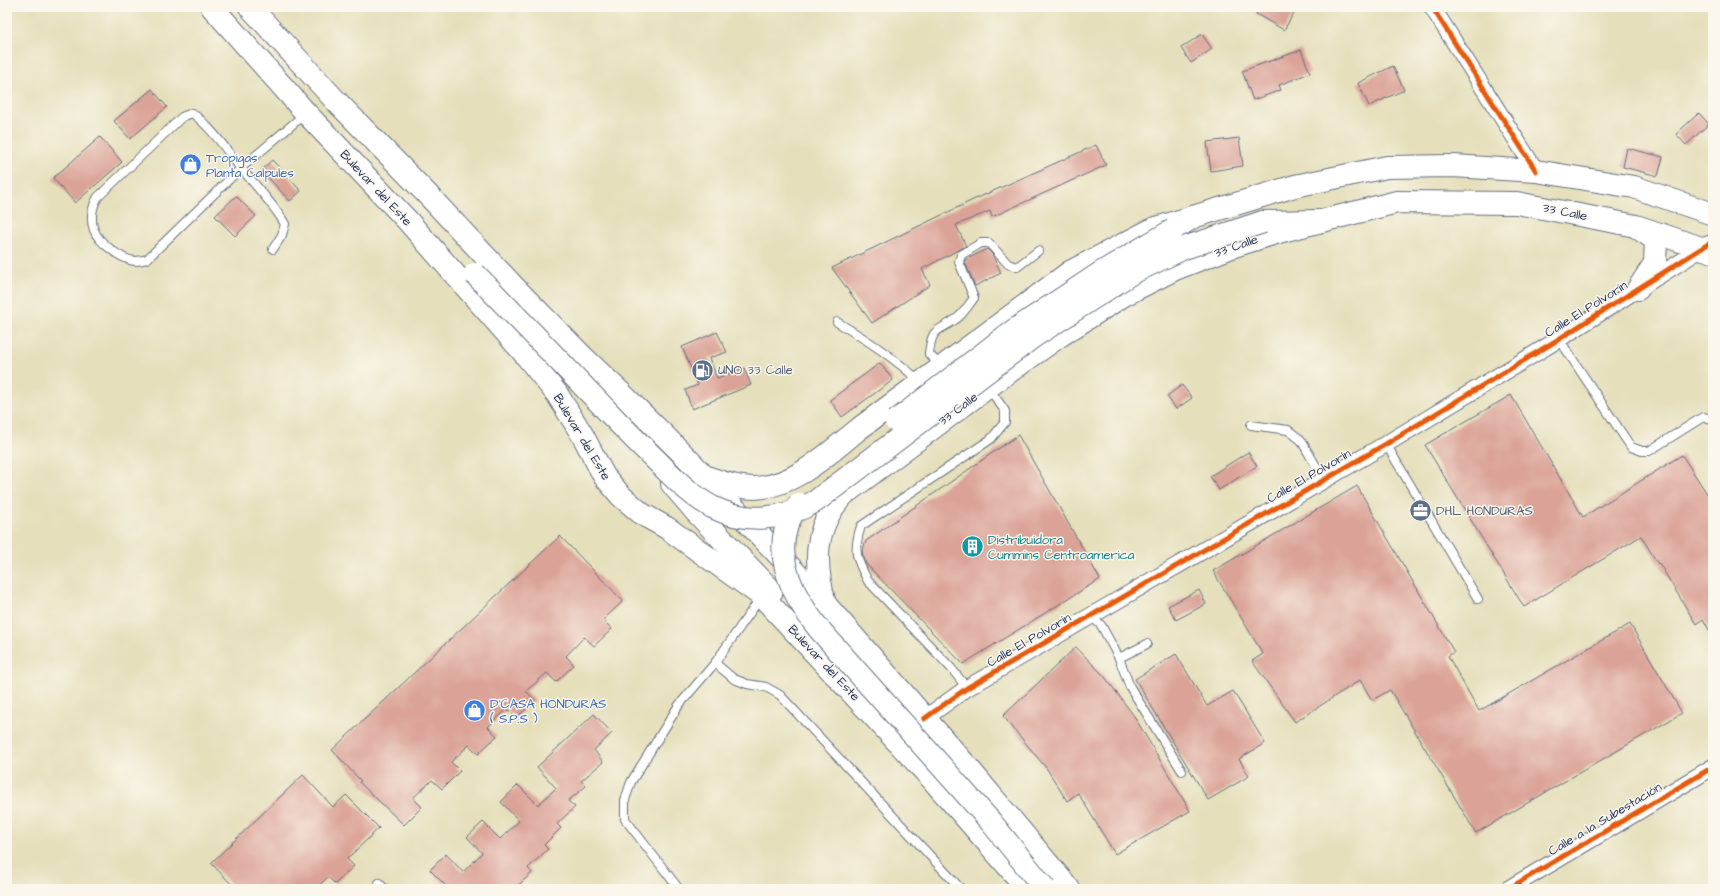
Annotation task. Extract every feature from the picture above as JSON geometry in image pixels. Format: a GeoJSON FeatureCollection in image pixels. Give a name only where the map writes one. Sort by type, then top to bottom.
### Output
{"type":"FeatureCollection","features":[{"type":"Feature","properties":{"kind":"main road","name":"Bulevar del Este"},"geometry":{"type":"LineString","coordinates":[[212,7],[306,113],[407,220],[524,353],[557,394],[583,436],[604,476],[621,496],[642,514],[667,528],[762,596],[932,779],[1028,889]]}},
{"type":"Feature","properties":{"kind":"main road"},"geometry":{"type":"LineString","coordinates":[[250,7],[336,101],[428,195],[515,288],[582,357],[621,393],[704,476],[825,604],[970,770],[1069,889]]}},
{"type":"Feature","properties":{"kind":"main road"},"geometry":{"type":"LineString","coordinates":[[704,476],[741,487],[766,487],[790,478],[829,453],[941,367],[1070,272],[1153,229],[1295,186],[1387,167],[1453,166],[1536,170],[1634,187],[1713,214]]}},
{"type":"Feature","properties":{"kind":"main road","name":"33 Calle"},"geometry":{"type":"LineString","coordinates":[[825,604],[819,576],[818,546],[824,522],[829,512],[843,495],[988,387],[1061,335],[1124,295],[1175,269],[1234,246],[1282,231],[1397,202],[1516,203],[1636,226],[1710,247]]}},
{"type":"Feature","properties":{"kind":"main road"},"geometry":{"type":"LineString","coordinates":[[1045,889],[986,817],[808,616],[800,603],[788,574],[784,559],[785,536],[788,523],[796,508],[812,488],[872,439],[1010,333],[1102,272],[1193,217]]}},
{"type":"Feature","properties":{"kind":"main road"},"geometry":{"type":"LineString","coordinates":[[407,220],[431,235],[452,251],[633,438],[690,492],[712,507],[726,512],[741,516],[770,517],[786,515],[801,510],[816,501],[1033,337],[1132,274],[1184,248],[1262,222],[1322,221]]}},
{"type":"Feature","properties":{"kind":"main road"},"geometry":{"type":"LineString","coordinates":[[1636,226],[1656,240],[1655,263],[1638,289]]}},
{"type":"Feature","properties":{"kind":"main road"},"geometry":{"type":"LineString","coordinates":[[829,453],[854,486]]}},
{"type":"Feature","properties":{"kind":"main road"},"geometry":{"type":"LineString","coordinates":[[683,455],[670,474],[671,482],[674,488],[788,607],[806,643]]}},
{"type":"Feature","properties":{"kind":"street"},"geometry":{"type":"LineString","coordinates":[[1432,7],[1536,170]]}},
{"type":"Feature","properties":{"kind":"street","name":"Calle El Polvorín"},"geometry":{"type":"LineString","coordinates":[[924,719],[967,688],[1092,617],[1386,444],[1638,289],[1710,247]]}},
{"type":"Feature","properties":{"kind":"street","name":"Calle a la Subestación"},"geometry":{"type":"LineString","coordinates":[[1508,889],[1713,767]]}},
{"type":"Feature","properties":{"kind":"lane"},"geometry":{"type":"LineString","coordinates":[[273,249],[282,235],[285,224],[274,206],[241,168],[203,121],[192,113],[182,117],[98,198],[92,210],[94,231],[110,250],[128,259],[136,261],[147,259],[241,168],[306,113]]}},
{"type":"Feature","properties":{"kind":"lane"},"geometry":{"type":"LineString","coordinates":[[941,367],[929,354],[931,341],[937,329],[957,319],[974,298],[959,262],[961,255],[981,243],[989,243],[1008,264],[1018,267],[1038,251]]}},
{"type":"Feature","properties":{"kind":"lane"},"geometry":{"type":"LineString","coordinates":[[837,322],[881,349],[920,383]]}},
{"type":"Feature","properties":{"kind":"lane"},"geometry":{"type":"LineString","coordinates":[[1559,339],[1631,447],[1642,451],[1649,451],[1703,417],[1713,419]]}},
{"type":"Feature","properties":{"kind":"lane"},"geometry":{"type":"LineString","coordinates":[[967,688],[951,668],[868,581],[859,564],[856,544],[861,526],[991,439],[1005,422],[1005,411],[988,387]]}},
{"type":"Feature","properties":{"kind":"lane"},"geometry":{"type":"LineString","coordinates":[[1251,425],[1288,430],[1301,440],[1324,480]]}},
{"type":"Feature","properties":{"kind":"lane"},"geometry":{"type":"LineString","coordinates":[[1386,444],[1478,599]]}},
{"type":"Feature","properties":{"kind":"lane"},"geometry":{"type":"LineString","coordinates":[[679,889],[624,818],[625,800],[631,782],[679,705],[715,663],[762,596]]}},
{"type":"Feature","properties":{"kind":"lane"},"geometry":{"type":"LineString","coordinates":[[1092,617],[1101,626],[1119,658],[1130,687],[1182,771]]}},
{"type":"Feature","properties":{"kind":"lane"},"geometry":{"type":"LineString","coordinates":[[1119,658],[1147,644]]}},
{"type":"Feature","properties":{"kind":"lane"},"geometry":{"type":"LineString","coordinates":[[715,663],[734,679],[747,684],[766,687],[780,695],[961,889]]}},
{"type":"Feature","properties":{"kind":"building"},"geometry":{"type":"Polygon","coordinates":[[[1260,7],[1288,7],[1295,11],[1284,30],[1256,14],[1260,7]]]}},
{"type":"Feature","properties":{"kind":"building"},"geometry":{"type":"Polygon","coordinates":[[[1202,34],[1212,49],[1191,63],[1181,48],[1202,34]]]}},
{"type":"Feature","properties":{"kind":"building"},"geometry":{"type":"Polygon","coordinates":[[[1301,50],[1310,73],[1279,85],[1281,90],[1253,100],[1242,71],[1301,50]]]}},
{"type":"Feature","properties":{"kind":"building"},"geometry":{"type":"Polygon","coordinates":[[[1393,66],[1404,90],[1369,106],[1358,83],[1393,66]]]}},
{"type":"Feature","properties":{"kind":"building"},"geometry":{"type":"Polygon","coordinates":[[[152,89],[167,107],[130,139],[114,121],[152,89]]]}},
{"type":"Feature","properties":{"kind":"building"},"geometry":{"type":"Polygon","coordinates":[[[1699,113],[1709,124],[1686,145],[1676,134],[1699,113]]]}},
{"type":"Feature","properties":{"kind":"building"},"geometry":{"type":"Polygon","coordinates":[[[100,137],[122,162],[75,203],[53,178],[100,137]]]}},
{"type":"Feature","properties":{"kind":"building"},"geometry":{"type":"Polygon","coordinates":[[[1239,138],[1243,166],[1211,171],[1207,142],[1239,138]]]}},
{"type":"Feature","properties":{"kind":"building"},"geometry":{"type":"Polygon","coordinates":[[[1096,145],[1106,165],[992,217],[990,211],[956,225],[966,246],[922,269],[930,285],[872,323],[832,268],[973,200],[1096,145]]]}},
{"type":"Feature","properties":{"kind":"building"},"geometry":{"type":"Polygon","coordinates":[[[1627,148],[1663,157],[1658,176],[1623,167],[1627,148]]]}},
{"type":"Feature","properties":{"kind":"building"},"geometry":{"type":"Polygon","coordinates":[[[272,160],[301,191],[290,201],[261,170],[272,160]]]}},
{"type":"Feature","properties":{"kind":"building"},"geometry":{"type":"Polygon","coordinates":[[[236,196],[256,216],[235,236],[215,216],[236,196]]]}},
{"type":"Feature","properties":{"kind":"building"},"geometry":{"type":"Polygon","coordinates":[[[987,249],[992,254],[1001,273],[975,286],[965,260],[987,249]]]}},
{"type":"Feature","properties":{"kind":"building","name":"UNO 33 Calle"},"geometry":{"type":"Polygon","coordinates":[[[717,332],[727,352],[709,358],[717,378],[744,368],[751,385],[692,409],[685,390],[698,385],[682,347],[717,332]]]}},
{"type":"Feature","properties":{"kind":"building"},"geometry":{"type":"Polygon","coordinates":[[[880,363],[893,380],[842,417],[830,400],[880,363]]]}},
{"type":"Feature","properties":{"kind":"building"},"geometry":{"type":"Polygon","coordinates":[[[1182,385],[1192,398],[1176,409],[1167,396],[1182,385]]]}},
{"type":"Feature","properties":{"kind":"building"},"geometry":{"type":"Polygon","coordinates":[[[1511,395],[1583,517],[1682,455],[1713,503],[1713,637],[1703,619],[1696,624],[1641,536],[1524,607],[1425,445],[1511,395]]]}},
{"type":"Feature","properties":{"kind":"building","name":"Distribuidora Cummins Centroamerica"},"geometry":{"type":"Polygon","coordinates":[[[1018,435],[1100,579],[963,664],[866,564],[862,552],[866,541],[1018,435]]]}},
{"type":"Feature","properties":{"kind":"building"},"geometry":{"type":"Polygon","coordinates":[[[1248,452],[1257,466],[1219,490],[1210,476],[1248,452]]]}},
{"type":"Feature","properties":{"kind":"building"},"geometry":{"type":"Polygon","coordinates":[[[1357,486],[1454,652],[1448,656],[1479,711],[1630,624],[1682,713],[1476,833],[1390,690],[1372,700],[1360,680],[1295,722],[1252,661],[1263,654],[1213,571],[1357,486]]]}},
{"type":"Feature","properties":{"kind":"building"},"geometry":{"type":"Polygon","coordinates":[[[560,536],[623,601],[603,620],[612,629],[594,646],[584,637],[566,656],[574,665],[556,682],[547,673],[526,691],[535,700],[516,718],[507,709],[488,727],[497,736],[478,754],[469,745],[451,762],[460,771],[442,789],[432,780],[413,798],[422,807],[404,825],[359,782],[361,781],[332,750],[560,536]]]}},
{"type":"Feature","properties":{"kind":"building"},"geometry":{"type":"Polygon","coordinates":[[[1199,590],[1206,604],[1176,620],[1168,606],[1199,590]]]}},
{"type":"Feature","properties":{"kind":"building"},"geometry":{"type":"Polygon","coordinates":[[[1076,647],[1105,677],[1134,716],[1190,811],[1115,854],[1078,793],[1067,801],[1047,769],[1003,716],[1076,647]]]}},
{"type":"Feature","properties":{"kind":"building"},"geometry":{"type":"Polygon","coordinates":[[[1176,654],[1207,706],[1233,691],[1265,743],[1239,759],[1249,776],[1208,800],[1135,679],[1176,654]]]}},
{"type":"Feature","properties":{"kind":"building"},"geometry":{"type":"Polygon","coordinates":[[[594,714],[612,733],[594,750],[603,762],[581,781],[586,786],[568,801],[575,807],[557,824],[561,828],[544,845],[548,849],[528,868],[532,873],[514,889],[449,889],[430,870],[446,854],[463,872],[482,853],[467,837],[483,822],[500,839],[519,821],[501,802],[518,785],[538,805],[556,788],[537,767],[594,714]]]}},
{"type":"Feature","properties":{"kind":"building"},"geometry":{"type":"Polygon","coordinates":[[[303,775],[333,807],[346,795],[379,828],[347,859],[354,866],[335,884],[328,877],[315,889],[236,889],[211,863],[303,775]]]}},
{"type":"Feature","properties":{"kind":"cycle path"},"geometry":{"type":"LineString","coordinates":[[1432,7],[1536,171]]}},
{"type":"Feature","properties":{"kind":"cycle path"},"geometry":{"type":"LineString","coordinates":[[924,719],[967,688],[1386,444],[1559,339],[1713,241]]}},
{"type":"Feature","properties":{"kind":"cycle path"},"geometry":{"type":"LineString","coordinates":[[1508,889],[1713,767]]}},
{"type":"Feature","properties":{"kind":"place","name":"Tropigas Planta Calpules"},"geometry":{"type":"Point","coordinates":[190,165]}},
{"type":"Feature","properties":{"kind":"place","name":"UNO 33 Calle"},"geometry":{"type":"Point","coordinates":[703,370]}},
{"type":"Feature","properties":{"kind":"place","name":"DHL HONDURAS"},"geometry":{"type":"Point","coordinates":[1421,511]}},
{"type":"Feature","properties":{"kind":"place","name":"Distribuidora Cummins Centroamerica"},"geometry":{"type":"Point","coordinates":[973,547]}},
{"type":"Feature","properties":{"kind":"place","name":"D'CASA HONDURAS ( S.P.S )"},"geometry":{"type":"Point","coordinates":[475,711]}}]}
